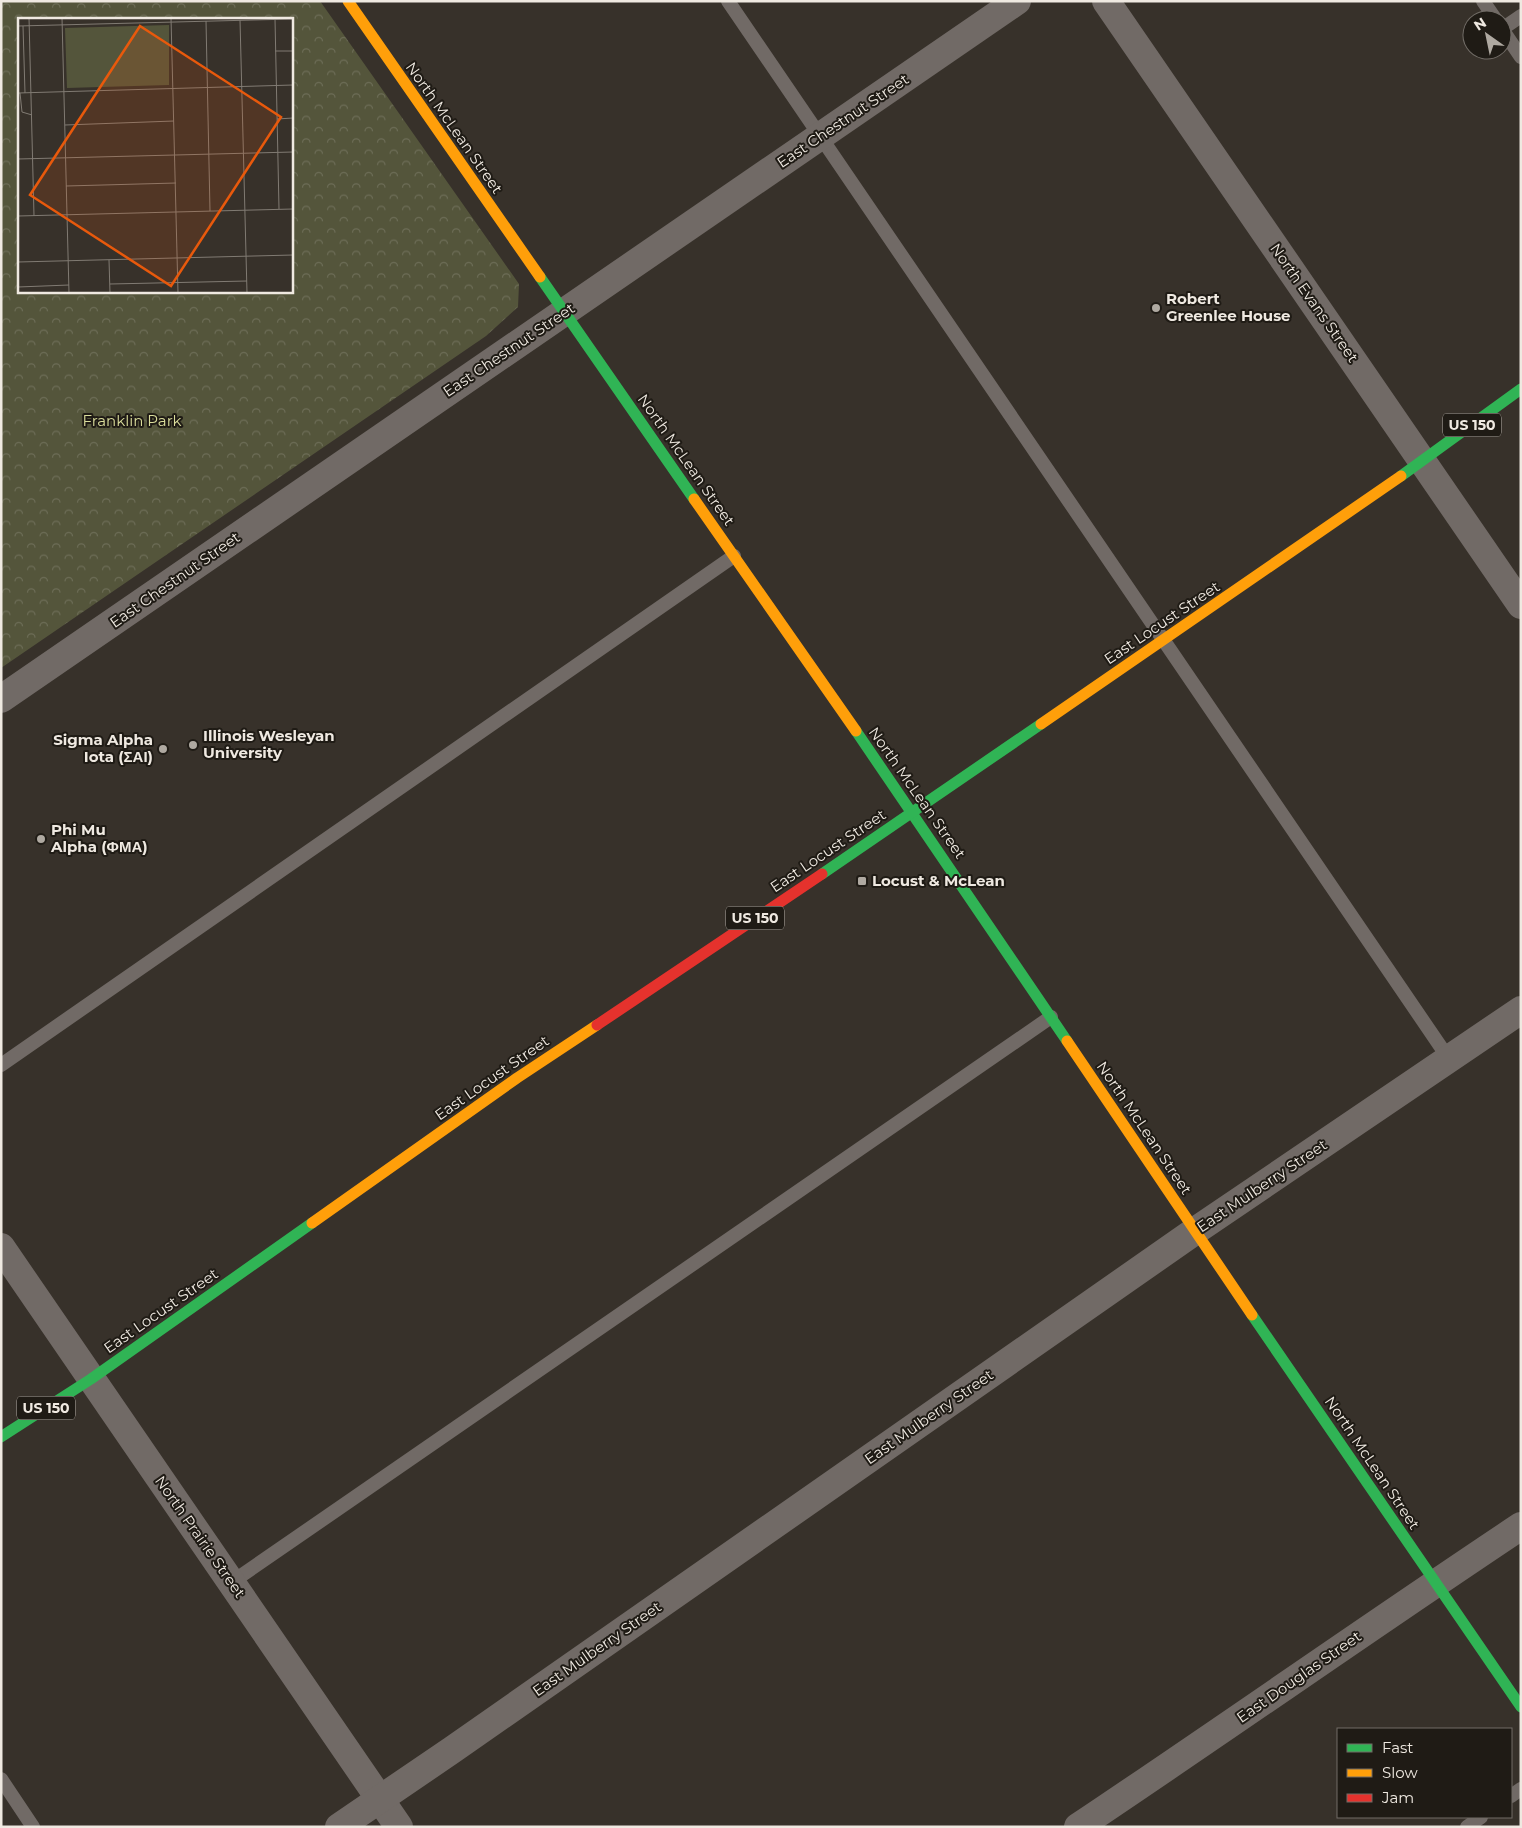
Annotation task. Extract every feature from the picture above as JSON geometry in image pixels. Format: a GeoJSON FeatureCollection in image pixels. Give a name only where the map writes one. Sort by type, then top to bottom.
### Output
{"type":"FeatureCollection","features":[{"type":"Feature","properties":{"kind":"street","name":"North McLean Street"},"geometry":{"type":"LineString","coordinates":[[348,1],[912,812],[1435,1583],[1521,1706]]}},
{"type":"Feature","properties":{"kind":"street","name":"East Chestnut Street"},"geometry":{"type":"LineString","coordinates":[[1,699],[1017,1]]}},
{"type":"Feature","properties":{"kind":"street","name":"North Evans Street"},"geometry":{"type":"LineString","coordinates":[[1106,1],[1521,605]]}},
{"type":"Feature","properties":{"kind":"street","name":"East Locust Street"},"geometry":{"type":"LineString","coordinates":[[1,1437],[91,1378],[517,1078],[912,812],[1422,462],[1521,389]]}},
{"type":"Feature","properties":{"kind":"street","name":"East Mulberry Street"},"geometry":{"type":"LineString","coordinates":[[339,1827],[1196,1231],[1521,1010]]}},
{"type":"Feature","properties":{"kind":"street","name":"North Prairie Street"},"geometry":{"type":"LineString","coordinates":[[1,1247],[399,1827]]}},
{"type":"Feature","properties":{"kind":"street","name":"East Douglas Street"},"geometry":{"type":"LineString","coordinates":[[1078,1827],[1521,1526]]}},
{"type":"Feature","properties":{"kind":"lane"},"geometry":{"type":"LineString","coordinates":[[728,1],[1449,1059]]}},
{"type":"Feature","properties":{"kind":"lane"},"geometry":{"type":"LineString","coordinates":[[1512,44],[1521,57]]}},
{"type":"Feature","properties":{"kind":"lane"},"geometry":{"type":"LineString","coordinates":[[1,1065],[734,556]]}},
{"type":"Feature","properties":{"kind":"lane"},"geometry":{"type":"LineString","coordinates":[[232,1582],[1051,1017]]}},
{"type":"Feature","properties":{"kind":"lane"},"geometry":{"type":"LineString","coordinates":[[1,1779],[33,1827]]}},
{"type":"Feature","properties":{"kind":"lane"},"geometry":{"type":"LineString","coordinates":[[1467,1827],[1480,1818]]}},
{"type":"Feature","properties":{"kind":"green space","name":"Franklin Park"},"geometry":{"type":"Polygon","coordinates":[[[1,1],[320,1],[519,284],[518,307],[486,336],[1,668],[1,1]]]}},
{"type":"Feature","properties":{"kind":"traffic: fast"},"geometry":{"type":"LineString","coordinates":[[540,277],[694,499]]}},
{"type":"Feature","properties":{"kind":"traffic: fast"},"geometry":{"type":"LineString","coordinates":[[1401,476],[1521,389]]}},
{"type":"Feature","properties":{"kind":"traffic: fast"},"geometry":{"type":"LineString","coordinates":[[822,874],[1041,724]]}},
{"type":"Feature","properties":{"kind":"traffic: fast"},"geometry":{"type":"LineString","coordinates":[[856,731],[1067,1041]]}},
{"type":"Feature","properties":{"kind":"traffic: fast"},"geometry":{"type":"LineString","coordinates":[[1,1437],[91,1379],[312,1223]]}},
{"type":"Feature","properties":{"kind":"traffic: fast"},"geometry":{"type":"LineString","coordinates":[[1252,1315],[1521,1707]]}},
{"type":"Feature","properties":{"kind":"traffic: slow"},"geometry":{"type":"LineString","coordinates":[[348,1],[540,277]]}},
{"type":"Feature","properties":{"kind":"traffic: slow"},"geometry":{"type":"LineString","coordinates":[[1041,724],[1401,476]]}},
{"type":"Feature","properties":{"kind":"traffic: slow"},"geometry":{"type":"LineString","coordinates":[[694,499],[856,731]]}},
{"type":"Feature","properties":{"kind":"traffic: slow"},"geometry":{"type":"LineString","coordinates":[[312,1223],[517,1078],[597,1025]]}},
{"type":"Feature","properties":{"kind":"traffic: slow"},"geometry":{"type":"LineString","coordinates":[[1067,1041],[1252,1315]]}},
{"type":"Feature","properties":{"kind":"traffic: jam"},"geometry":{"type":"LineString","coordinates":[[597,1025],[822,874]]}},
{"type":"Feature","properties":{"kind":"place","name":"Robert Greenlee House"},"geometry":{"type":"Point","coordinates":[1156,308]}},
{"type":"Feature","properties":{"kind":"place","name":"Illinois Wesleyan University"},"geometry":{"type":"Point","coordinates":[193,745]}},
{"type":"Feature","properties":{"kind":"place","name":"Sigma Alpha Iota (ΣΑΙ)"},"geometry":{"type":"Point","coordinates":[163,749]}},
{"type":"Feature","properties":{"kind":"place","name":"Phi Mu Alpha (ΦΜΑ)"},"geometry":{"type":"Point","coordinates":[41,839]}},
{"type":"Feature","properties":{"kind":"place","name":"Locust & McLean"},"geometry":{"type":"Point","coordinates":[862,881]}}]}
